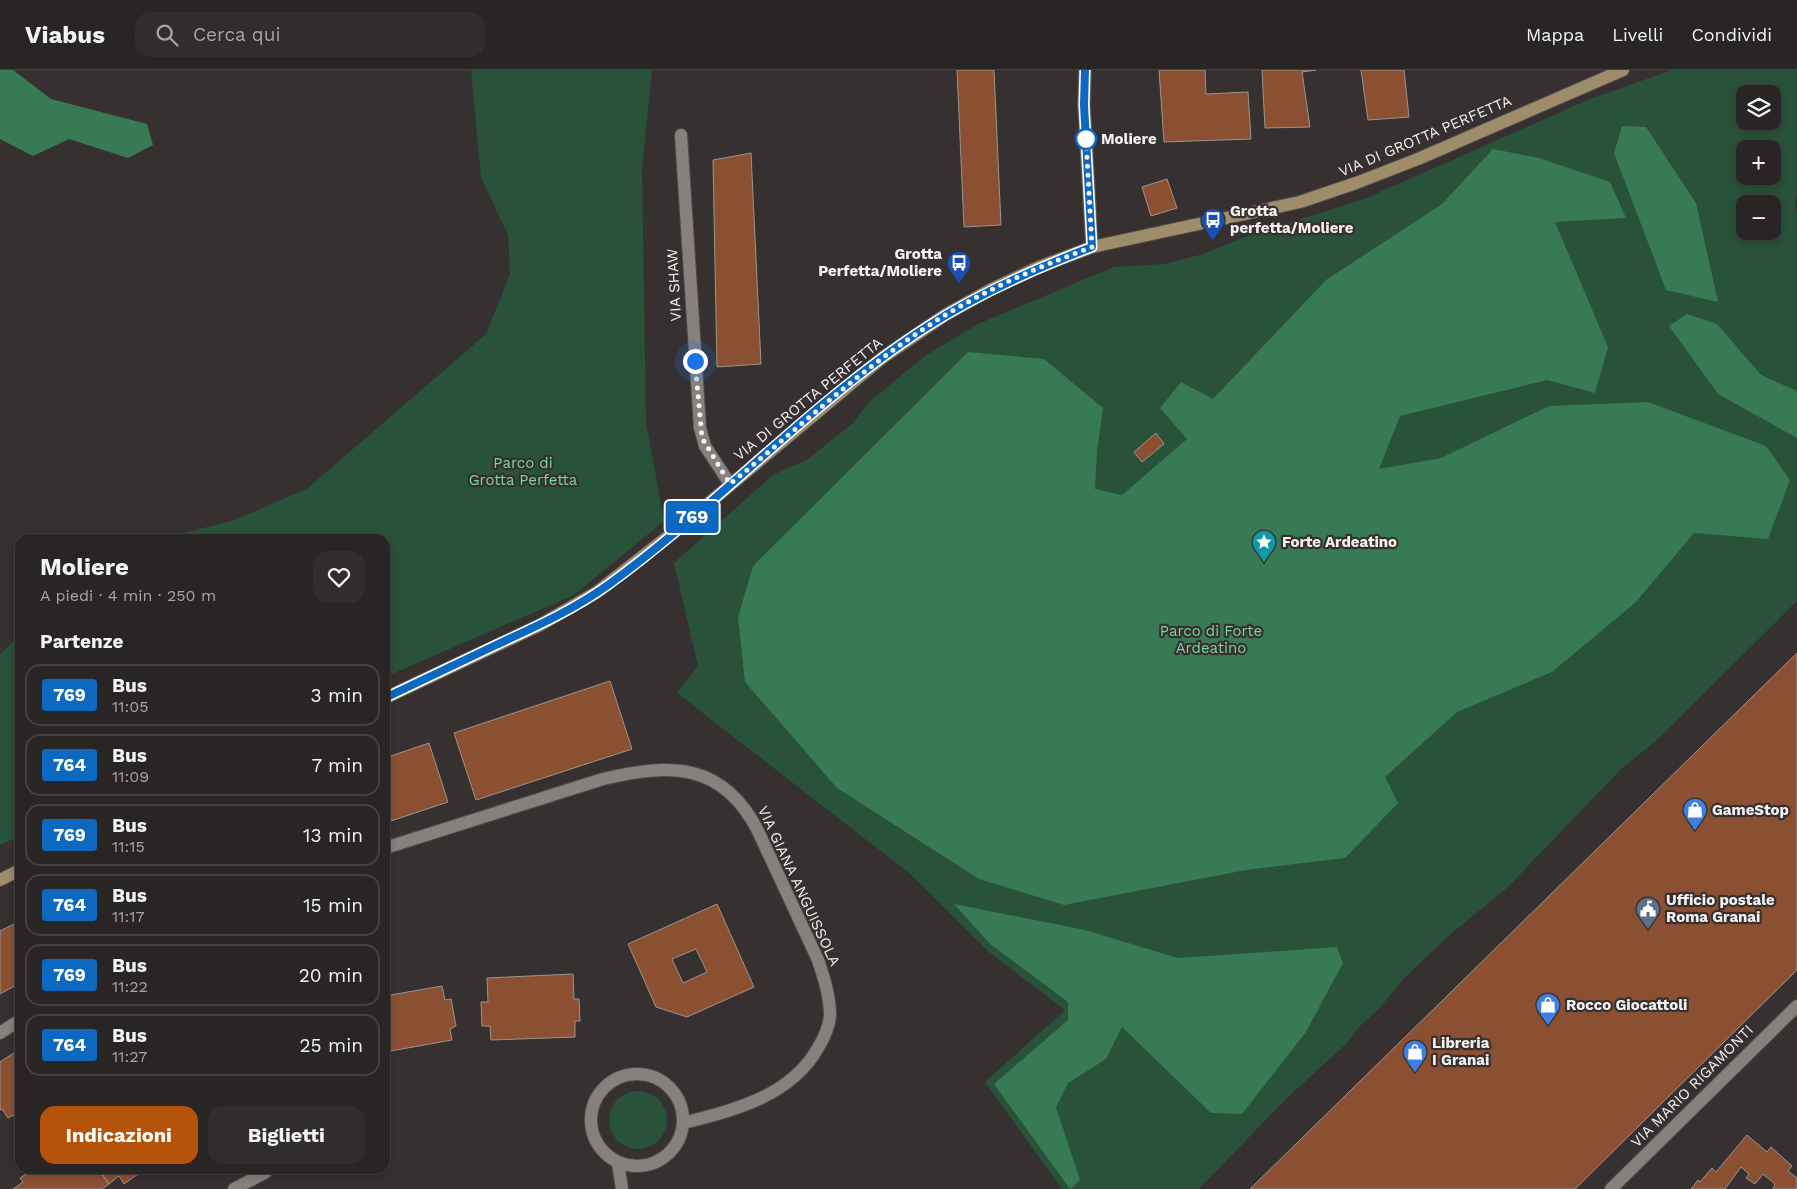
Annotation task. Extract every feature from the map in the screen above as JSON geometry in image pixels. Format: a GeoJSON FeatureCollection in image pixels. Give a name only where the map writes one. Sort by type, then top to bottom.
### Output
{"type":"FeatureCollection","features":[{"type":"Feature","properties":{"kind":"street"},"geometry":{"type":"LineString","coordinates":[[1085,70],[1084,105],[1092,247]]}},
{"type":"Feature","properties":{"kind":"street","name":"VIA DI GROTTA PERFETTA"},"geometry":{"type":"LineString","coordinates":[[390,696],[540,625],[590,597],[654,549],[868,369],[923,329],[965,303],[1018,277],[1092,247],[1300,202],[1356,184],[1623,70]]}},
{"type":"Feature","properties":{"kind":"street","name":"VIA SHAW"},"geometry":{"type":"LineString","coordinates":[[682,135],[700,428],[705,446],[730,484]]}},
{"type":"Feature","properties":{"kind":"street","name":"VIA GIANA ANGUISSOLA"},"geometry":{"type":"LineString","coordinates":[[390,846],[603,779],[644,770],[668,769],[695,774],[714,782],[736,798],[751,816],[818,960],[829,1000],[829,1022],[822,1041],[808,1064],[784,1085],[759,1099],[733,1110],[683,1123]]}},
{"type":"Feature","properties":{"kind":"street"},"geometry":{"type":"LineString","coordinates":[[0,880],[15,872]]}},
{"type":"Feature","properties":{"kind":"street","name":"VIA MARIO RIGAMONTI"},"geometry":{"type":"LineString","coordinates":[[1611,1189],[1797,1006]]}},
{"type":"Feature","properties":{"kind":"street"},"geometry":{"type":"LineString","coordinates":[[0,1033],[15,1023]]}},
{"type":"Feature","properties":{"kind":"street"},"geometry":{"type":"LineString","coordinates":[[634,1074],[656,1078],[666,1084],[676,1097],[682,1112],[683,1123],[676,1144],[661,1160],[640,1166],[618,1163],[601,1149],[595,1140],[591,1123],[593,1107],[598,1097],[613,1081],[634,1074]]}},
{"type":"Feature","properties":{"kind":"street"},"geometry":{"type":"LineString","coordinates":[[618,1163],[622,1189]]}},
{"type":"Feature","properties":{"kind":"street"},"geometry":{"type":"LineString","coordinates":[[234,1189],[262,1174]]}},
{"type":"Feature","properties":{"kind":"green space"},"geometry":{"type":"Polygon","coordinates":[[[0,70],[13,70],[51,99],[147,124],[153,145],[128,158],[69,139],[33,156],[0,139],[0,70]]]}},
{"type":"Feature","properties":{"kind":"green space","name":"Parco di Grotta Perfetta"},"geometry":{"type":"Polygon","coordinates":[[[471,70],[652,70],[642,169],[646,422],[664,521],[574,595],[390,675],[390,534],[180,534],[235,520],[308,488],[486,334],[510,274],[508,235],[481,177],[471,70]]]}},
{"type":"Feature","properties":{"kind":"green space","name":"Parco di Forte Ardeatino"},"geometry":{"type":"Polygon","coordinates":[[[1672,70],[1797,70],[1797,196],[1795,201],[1797,212],[1797,601],[1657,740],[1621,769],[1507,888],[1453,932],[1404,978],[1379,1009],[1361,1025],[1346,1044],[1286,1099],[1199,1189],[1062,1189],[985,1082],[1065,1010],[988,951],[909,873],[677,693],[698,666],[674,563],[773,475],[808,459],[853,423],[869,402],[925,356],[978,324],[1114,267],[1165,264],[1203,254],[1250,235],[1364,199],[1590,99],[1672,70]]]}},
{"type":"Feature","properties":{"kind":"green space"},"geometry":{"type":"Polygon","coordinates":[[[1622,126],[1646,127],[1696,203],[1718,302],[1666,290],[1614,153],[1622,126]]]}},
{"type":"Feature","properties":{"kind":"green space"},"geometry":{"type":"Polygon","coordinates":[[[1493,149],[1539,158],[1610,182],[1626,218],[1555,222],[1608,347],[1595,393],[1547,380],[1400,416],[1379,469],[1441,458],[1549,406],[1648,402],[1766,446],[1790,480],[1768,539],[1694,533],[1635,603],[1552,672],[1457,712],[1385,777],[1398,803],[1345,858],[1246,870],[1064,905],[979,879],[837,788],[745,682],[738,617],[753,566],[968,352],[1044,359],[1103,408],[1097,451],[1095,489],[1122,495],[1187,439],[1160,408],[1181,382],[1213,399],[1326,280],[1442,204],[1493,149]]]}},
{"type":"Feature","properties":{"kind":"green space"},"geometry":{"type":"Polygon","coordinates":[[[1687,314],[1717,324],[1761,375],[1797,391],[1797,438],[1718,394],[1669,326],[1687,314]]]}},
{"type":"Feature","properties":{"kind":"green space"},"geometry":{"type":"Polygon","coordinates":[[[15,640],[15,838],[0,845],[0,654],[15,640]]]}},
{"type":"Feature","properties":{"kind":"green space"},"geometry":{"type":"Polygon","coordinates":[[[954,904],[1085,930],[1178,958],[1337,947],[1343,963],[1306,1032],[1242,1114],[1211,1113],[1122,1027],[1106,1059],[1068,1083],[1056,1107],[1080,1180],[1070,1189],[994,1084],[1068,1020],[1068,1002],[990,944],[954,904]]]}},
{"type":"Feature","properties":{"kind":"green space"},"geometry":{"type":"Polygon","coordinates":[[[632,1091],[644,1091],[659,1099],[667,1114],[667,1126],[659,1141],[644,1149],[632,1149],[617,1141],[609,1126],[609,1114],[617,1099],[632,1091]]]}},
{"type":"Feature","properties":{"kind":"building"},"geometry":{"type":"Polygon","coordinates":[[[957,70],[994,70],[1001,225],[964,227],[957,70]]]}},
{"type":"Feature","properties":{"kind":"building"},"geometry":{"type":"Polygon","coordinates":[[[1159,70],[1205,70],[1206,94],[1248,92],[1251,139],[1164,142],[1159,70]]]}},
{"type":"Feature","properties":{"kind":"building"},"geometry":{"type":"Polygon","coordinates":[[[1262,70],[1316,70],[1302,72],[1310,127],[1265,128],[1262,70]]]}},
{"type":"Feature","properties":{"kind":"building"},"geometry":{"type":"Polygon","coordinates":[[[1361,70],[1404,70],[1409,117],[1368,120],[1361,70]]]}},
{"type":"Feature","properties":{"kind":"building"},"geometry":{"type":"Polygon","coordinates":[[[751,153],[761,364],[717,367],[713,160],[751,153]]]}},
{"type":"Feature","properties":{"kind":"building"},"geometry":{"type":"Polygon","coordinates":[[[1167,179],[1177,208],[1151,216],[1142,187],[1167,179]]]}},
{"type":"Feature","properties":{"kind":"building"},"geometry":{"type":"Polygon","coordinates":[[[1156,433],[1164,444],[1142,462],[1134,452],[1156,433]]]}},
{"type":"Feature","properties":{"kind":"building"},"geometry":{"type":"Polygon","coordinates":[[[1797,653],[1797,970],[1575,1189],[1250,1189],[1797,653]]]}},
{"type":"Feature","properties":{"kind":"building"},"geometry":{"type":"Polygon","coordinates":[[[610,681],[632,749],[476,800],[454,733],[610,681]]]}},
{"type":"Feature","properties":{"kind":"building"},"geometry":{"type":"Polygon","coordinates":[[[429,743],[448,802],[390,821],[390,756],[429,743]]]}},
{"type":"Feature","properties":{"kind":"building"},"geometry":{"type":"Polygon","coordinates":[[[717,904],[754,987],[687,1017],[656,1007],[628,944],[717,904]],[[696,949],[672,959],[683,983],[707,972],[696,949]]]}},
{"type":"Feature","properties":{"kind":"building"},"geometry":{"type":"Polygon","coordinates":[[[15,924],[15,986],[0,994],[0,931],[15,924]]]}},
{"type":"Feature","properties":{"kind":"building"},"geometry":{"type":"Polygon","coordinates":[[[573,974],[574,999],[579,999],[580,1021],[575,1021],[575,1037],[491,1040],[490,1026],[482,1026],[481,1002],[488,1002],[487,978],[573,974]]]}},
{"type":"Feature","properties":{"kind":"building"},"geometry":{"type":"Polygon","coordinates":[[[442,986],[445,1000],[451,999],[456,1026],[450,1029],[452,1040],[390,1051],[390,995],[442,986]]]}},
{"type":"Feature","properties":{"kind":"building"},"geometry":{"type":"Polygon","coordinates":[[[15,1052],[15,1118],[13,1115],[8,1118],[2,1109],[0,1110],[0,1062],[15,1052]]]}},
{"type":"Feature","properties":{"kind":"building"},"geometry":{"type":"Polygon","coordinates":[[[1747,1135],[1767,1152],[1771,1147],[1792,1166],[1788,1171],[1797,1178],[1797,1189],[1773,1189],[1775,1184],[1763,1174],[1755,1184],[1746,1178],[1749,1174],[1741,1167],[1725,1189],[1691,1189],[1712,1168],[1716,1172],[1747,1135]]]}},
{"type":"Feature","properties":{"kind":"building"},"geometry":{"type":"Polygon","coordinates":[[[26,1174],[102,1174],[109,1184],[102,1189],[13,1189],[23,1182],[20,1178],[26,1174]]]}},
{"type":"Feature","properties":{"kind":"building"},"geometry":{"type":"Polygon","coordinates":[[[102,1174],[138,1174],[124,1184],[119,1176],[109,1184],[102,1174]]]}},
{"type":"Feature","properties":{"kind":"bus line","name":"769"},"geometry":{"type":"LineString","coordinates":[[390,696],[540,625],[597,592],[666,539],[868,369],[923,329],[990,290],[1039,267],[1092,247],[1084,105],[1085,70]]}},
{"type":"Feature","properties":{"kind":"place","name":"Moliere"},"geometry":{"type":"Point","coordinates":[1086,139]}},
{"type":"Feature","properties":{"kind":"place","name":"Grotta perfetta/Moliere"},"geometry":{"type":"Point","coordinates":[1213,241]}},
{"type":"Feature","properties":{"kind":"place","name":"Grotta Perfetta/Moliere"},"geometry":{"type":"Point","coordinates":[959,284]}},
{"type":"Feature","properties":{"kind":"place","name":"Forte Ardeatino"},"geometry":{"type":"Point","coordinates":[1264,563]}},
{"type":"Feature","properties":{"kind":"place","name":"GameStop"},"geometry":{"type":"Point","coordinates":[1695,831]}},
{"type":"Feature","properties":{"kind":"place","name":"Ufficio postale Roma Granai"},"geometry":{"type":"Point","coordinates":[1648,930]}},
{"type":"Feature","properties":{"kind":"place","name":"Rocco Giocattoli"},"geometry":{"type":"Point","coordinates":[1548,1026]}},
{"type":"Feature","properties":{"kind":"place","name":"Libreria I Granai"},"geometry":{"type":"Point","coordinates":[1415,1073]}},
{"type":"Feature","properties":{"kind":"route"},"geometry":{"type":"LineString","coordinates":[[695,361],[702,438],[705,446],[730,484],[868,369],[923,329],[965,303],[1018,277],[1092,247],[1086,139]]}}]}
